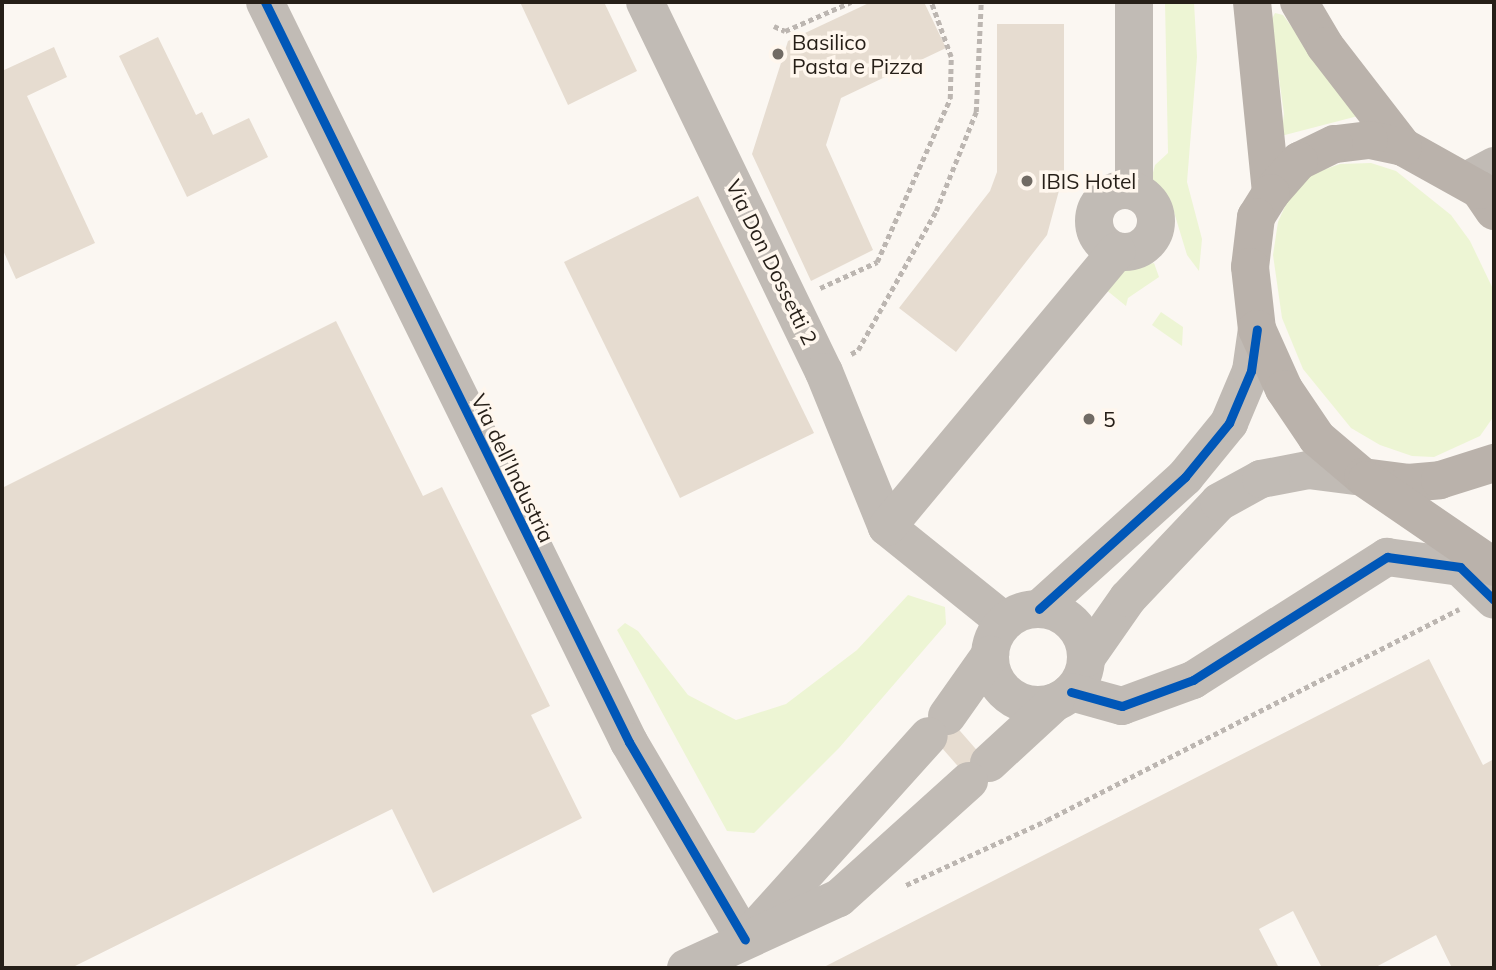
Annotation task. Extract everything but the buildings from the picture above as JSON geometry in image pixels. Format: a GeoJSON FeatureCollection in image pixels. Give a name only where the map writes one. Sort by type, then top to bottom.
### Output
{"type":"FeatureCollection","features":[{"type":"Feature","properties":{"kind":"main road"},"geometry":{"type":"LineString","coordinates":[[1252,2],[1271,193]]}},
{"type":"Feature","properties":{"kind":"main road"},"geometry":{"type":"LineString","coordinates":[[1299,2],[1325,46],[1403,147]]}},
{"type":"Feature","properties":{"kind":"main road"},"geometry":{"type":"LineString","coordinates":[[1493,587],[1317,438],[1284,389],[1257,330],[1250,267],[1256,217],[1271,193],[1299,161],[1334,144],[1368,140],[1403,147],[1480,173],[1480,190],[1494,211]]}},
{"type":"Feature","properties":{"kind":"main road"},"geometry":{"type":"LineString","coordinates":[[1363,477],[1408,483],[1440,480],[1494,463]]}},
{"type":"Feature","properties":{"kind":"street","name":"Via dell’Industria"},"geometry":{"type":"LineString","coordinates":[[265,2],[629,742],[746,940]]}},
{"type":"Feature","properties":{"kind":"street","name":"Via Don Dossetti 2"},"geometry":{"type":"LineString","coordinates":[[646,2],[792,302],[824,372],[887,527],[1011,629]]}},
{"type":"Feature","properties":{"kind":"street"},"geometry":{"type":"LineString","coordinates":[[887,527],[1117,251],[1145,245],[1156,228],[1152,204],[1134,191],[1134,2]]}},
{"type":"Feature","properties":{"kind":"street"},"geometry":{"type":"LineString","coordinates":[[746,940],[938,726],[1011,629],[1185,477],[1229,423],[1251,371],[1257,330]]}},
{"type":"Feature","properties":{"kind":"street"},"geometry":{"type":"LineString","coordinates":[[687,968],[839,898],[979,772],[1071,684],[1128,598],[1219,502],[1261,480],[1308,470],[1363,477]]}},
{"type":"Feature","properties":{"kind":"street"},"geometry":{"type":"LineString","coordinates":[[1071,684],[1122,706],[1193,680],[1387,557],[1460,567],[1493,587]]}},
{"type":"Feature","properties":{"kind":"street"},"geometry":{"type":"LineString","coordinates":[[1054,612],[1077,630],[1071,684],[1040,705],[1010,696],[999,685],[1011,629],[1054,612]]}},
{"type":"Feature","properties":{"kind":"path"},"geometry":{"type":"LineString","coordinates":[[774,26],[785,31],[851,2]]}},
{"type":"Feature","properties":{"kind":"path"},"geometry":{"type":"LineString","coordinates":[[792,302],[877,262],[950,99],[951,57],[932,2]]}},
{"type":"Feature","properties":{"kind":"path"},"geometry":{"type":"LineString","coordinates":[[824,372],[858,350],[936,211],[976,112],[981,2]]}},
{"type":"Feature","properties":{"kind":"path"},"geometry":{"type":"LineString","coordinates":[[896,890],[1047,820],[1493,587]]}},
{"type":"Feature","properties":{"kind":"green space"},"geometry":{"type":"Polygon","coordinates":[[[1165,2],[1194,2],[1197,57],[1187,182],[1202,239],[1199,271],[1187,255],[1170,199],[1151,180],[1155,165],[1168,153],[1165,2]]]}},
{"type":"Feature","properties":{"kind":"green space"},"geometry":{"type":"Polygon","coordinates":[[[1275,13],[1283,15],[1358,116],[1281,136],[1284,114],[1271,21],[1275,13]]]}},
{"type":"Feature","properties":{"kind":"green space"},"geometry":{"type":"Polygon","coordinates":[[[1371,163],[1396,171],[1451,215],[1470,241],[1494,291],[1494,416],[1480,436],[1434,457],[1412,456],[1380,445],[1351,428],[1303,369],[1282,318],[1273,255],[1278,222],[1291,193],[1312,174],[1340,164],[1371,163]]]}},
{"type":"Feature","properties":{"kind":"green space"},"geometry":{"type":"Polygon","coordinates":[[[1154,263],[1159,277],[1128,298],[1126,306],[1105,289],[1117,272],[1154,263]]]}},
{"type":"Feature","properties":{"kind":"green space"},"geometry":{"type":"Polygon","coordinates":[[[1161,312],[1183,327],[1182,346],[1152,325],[1161,312]]]}},
{"type":"Feature","properties":{"kind":"green space"},"geometry":{"type":"Polygon","coordinates":[[[908,595],[945,607],[946,624],[839,748],[754,833],[727,831],[617,630],[625,623],[638,631],[688,695],[736,720],[786,704],[857,650],[908,595]]]}},
{"type":"Feature","properties":{"kind":"cycle path"},"geometry":{"type":"LineString","coordinates":[[265,2],[629,742],[745,940]]}},
{"type":"Feature","properties":{"kind":"cycle path"},"geometry":{"type":"LineString","coordinates":[[1039,609],[1185,477],[1229,423],[1251,371],[1257,329]]}},
{"type":"Feature","properties":{"kind":"cycle path"},"geometry":{"type":"LineString","coordinates":[[1071,692],[1122,706],[1193,680],[1387,557],[1460,567],[1494,600]]}},
{"type":"Feature","properties":{"kind":"place","name":"Basilico Pasta e Pizza"},"geometry":{"type":"Point","coordinates":[778,54]}},
{"type":"Feature","properties":{"kind":"place","name":"IBIS Hotel"},"geometry":{"type":"Point","coordinates":[1027,181]}},
{"type":"Feature","properties":{"kind":"place","name":"5"},"geometry":{"type":"Point","coordinates":[1089,419]}}]}
